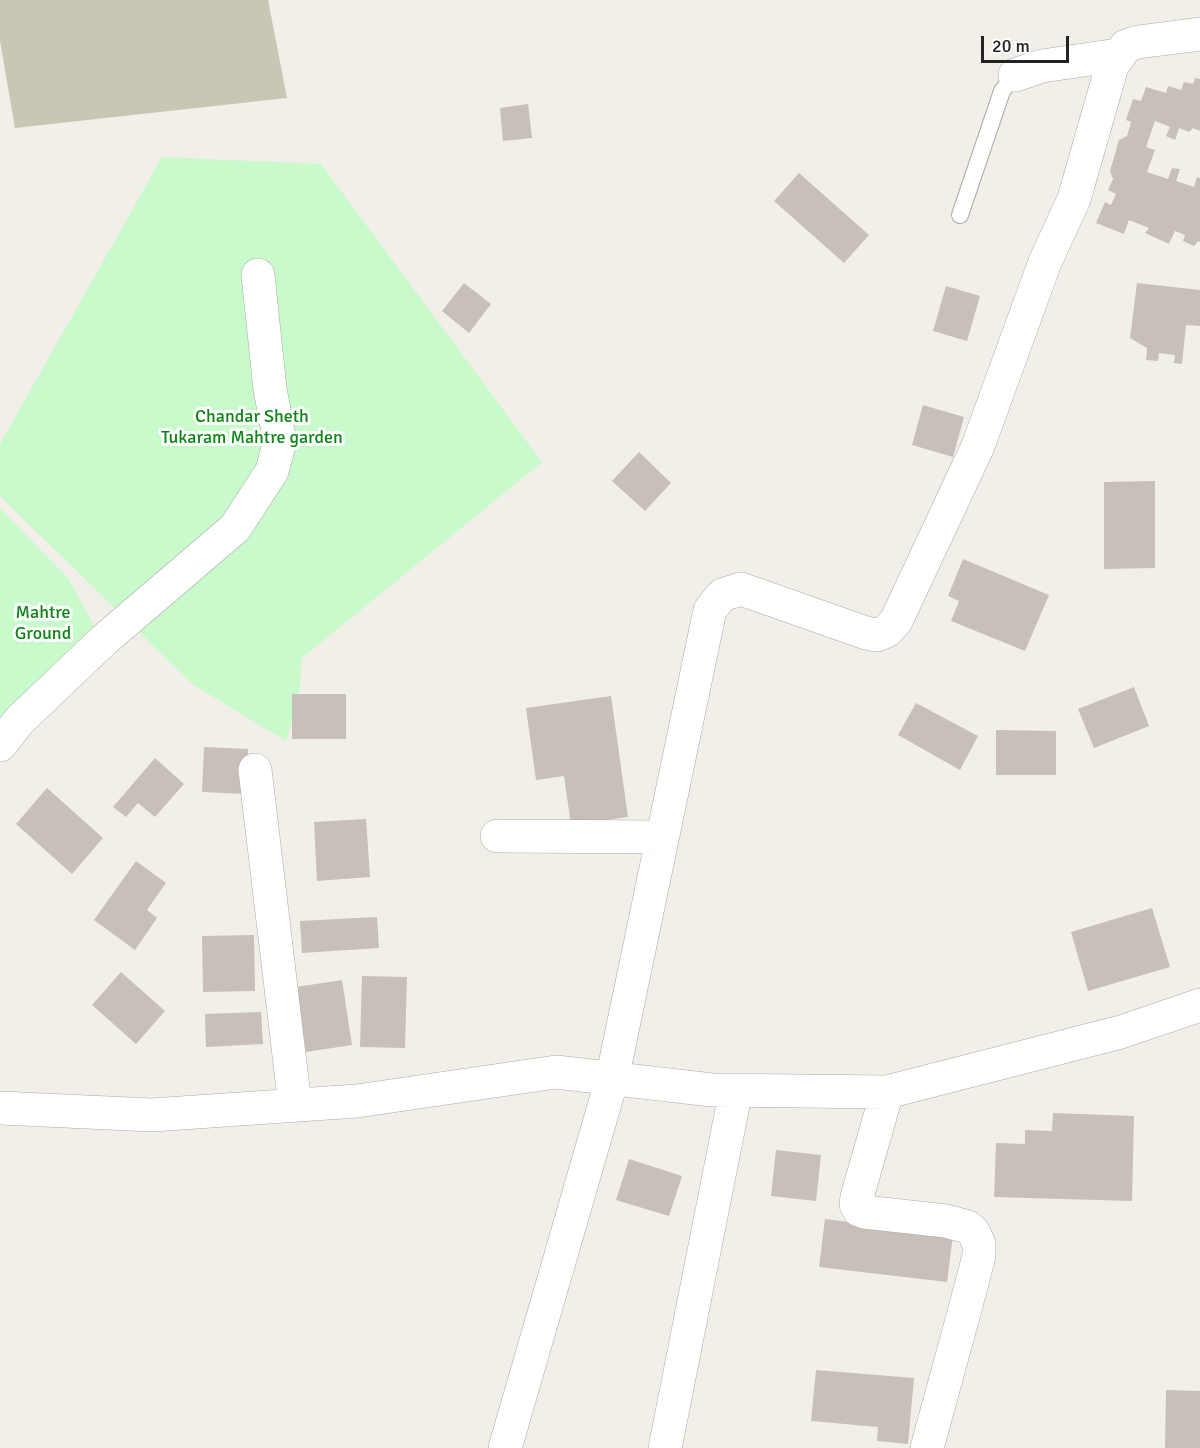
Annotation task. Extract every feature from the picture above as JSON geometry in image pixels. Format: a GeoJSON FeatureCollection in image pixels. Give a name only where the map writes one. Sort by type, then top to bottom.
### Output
{"type":"FeatureCollection","features":[{"type":"Feature","properties":{"kind":"street"},"geometry":{"type":"LineString","coordinates":[[505,1448],[612,1079],[710,610],[722,595],[741,589],[866,633],[877,635],[887,631],[896,621],[978,446],[1045,262],[1074,199],[1112,66],[1126,46],[1138,42],[1200,34]]}},
{"type":"Feature","properties":{"kind":"street"},"geometry":{"type":"LineString","coordinates":[[1015,75],[1042,66],[1118,55]]}},
{"type":"Feature","properties":{"kind":"street"},"geometry":{"type":"LineString","coordinates":[[0,745],[20,720],[104,640],[235,528],[272,471],[280,441],[270,389],[258,275]]}},
{"type":"Feature","properties":{"kind":"street"},"geometry":{"type":"LineString","coordinates":[[255,770],[295,1105]]}},
{"type":"Feature","properties":{"kind":"street"},"geometry":{"type":"LineString","coordinates":[[497,836],[662,837]]}},
{"type":"Feature","properties":{"kind":"street"},"geometry":{"type":"LineString","coordinates":[[0,1108],[152,1115],[357,1101],[556,1072],[712,1090],[887,1092],[1121,1032],[1200,1005]]}},
{"type":"Feature","properties":{"kind":"street"},"geometry":{"type":"LineString","coordinates":[[665,1448],[736,1090]]}},
{"type":"Feature","properties":{"kind":"street"},"geometry":{"type":"LineString","coordinates":[[887,1092],[857,1197],[856,1204],[859,1210],[946,1221],[968,1227],[979,1244],[979,1256],[927,1448]]}},
{"type":"Feature","properties":{"kind":"lane"},"geometry":{"type":"LineString","coordinates":[[960,215],[1002,91],[1015,75]]}},
{"type":"Feature","properties":{"kind":"shaded area"},"geometry":{"type":"Polygon","coordinates":[[[0,0],[268,0],[287,98],[15,128],[0,41],[0,0]]]}},
{"type":"Feature","properties":{"kind":"green space","name":"Chandar Sheth Tukaram Mahtre garden"},"geometry":{"type":"Polygon","coordinates":[[[162,157],[321,164],[542,462],[302,658],[299,695],[286,741],[192,684],[0,496],[0,444],[162,157]]]}},
{"type":"Feature","properties":{"kind":"green space","name":"Mahtre Ground"},"geometry":{"type":"Polygon","coordinates":[[[0,508],[68,578],[97,631],[0,735],[0,508]]]}},
{"type":"Feature","properties":{"kind":"building"},"geometry":{"type":"Polygon","coordinates":[[[1195,78],[1200,79],[1200,131],[1193,128],[1189,132],[1179,128],[1175,140],[1166,136],[1170,127],[1155,121],[1146,147],[1155,150],[1147,172],[1168,179],[1172,168],[1180,169],[1176,181],[1194,187],[1197,177],[1200,178],[1200,242],[1198,241],[1194,246],[1183,241],[1185,235],[1175,231],[1169,244],[1145,233],[1149,228],[1129,220],[1124,234],[1096,223],[1105,202],[1111,205],[1116,194],[1108,190],[1113,179],[1110,171],[1119,140],[1127,136],[1131,122],[1126,120],[1133,99],[1141,101],[1146,87],[1166,93],[1168,86],[1181,90],[1184,82],[1193,84],[1195,78]]]}},
{"type":"Feature","properties":{"kind":"building"},"geometry":{"type":"Polygon","coordinates":[[[528,104],[532,138],[503,141],[500,108],[528,104]]]}},
{"type":"Feature","properties":{"kind":"building"},"geometry":{"type":"Polygon","coordinates":[[[799,173],[869,235],[844,263],[774,201],[799,173]]]}},
{"type":"Feature","properties":{"kind":"building"},"geometry":{"type":"Polygon","coordinates":[[[464,283],[491,304],[469,333],[442,311],[464,283]]]}},
{"type":"Feature","properties":{"kind":"building"},"geometry":{"type":"Polygon","coordinates":[[[1137,283],[1200,290],[1200,326],[1186,325],[1182,364],[1174,363],[1175,355],[1159,353],[1158,361],[1146,360],[1147,348],[1130,338],[1137,283]]]}},
{"type":"Feature","properties":{"kind":"building"},"geometry":{"type":"Polygon","coordinates":[[[946,286],[980,296],[967,341],[933,331],[946,286]]]}},
{"type":"Feature","properties":{"kind":"building"},"geometry":{"type":"Polygon","coordinates":[[[923,405],[964,417],[953,457],[912,445],[923,405]]]}},
{"type":"Feature","properties":{"kind":"building"},"geometry":{"type":"Polygon","coordinates":[[[639,452],[671,483],[645,511],[612,481],[639,452]]]}},
{"type":"Feature","properties":{"kind":"building"},"geometry":{"type":"Polygon","coordinates":[[[1155,481],[1155,568],[1104,569],[1104,482],[1155,481]]]}},
{"type":"Feature","properties":{"kind":"building"},"geometry":{"type":"Polygon","coordinates":[[[963,559],[1049,595],[1025,651],[951,621],[959,601],[948,596],[963,559]]]}},
{"type":"Feature","properties":{"kind":"building"},"geometry":{"type":"Polygon","coordinates":[[[1134,687],[1149,726],[1094,748],[1078,709],[1134,687]]]}},
{"type":"Feature","properties":{"kind":"building"},"geometry":{"type":"Polygon","coordinates":[[[292,694],[346,694],[346,739],[292,739],[292,694]]]}},
{"type":"Feature","properties":{"kind":"building"},"geometry":{"type":"Polygon","coordinates":[[[611,696],[628,817],[571,825],[564,776],[536,780],[526,708],[611,696]]]}},
{"type":"Feature","properties":{"kind":"building"},"geometry":{"type":"Polygon","coordinates":[[[916,703],[978,736],[960,770],[898,735],[916,703]]]}},
{"type":"Feature","properties":{"kind":"building"},"geometry":{"type":"Polygon","coordinates":[[[996,730],[1056,731],[1056,775],[996,775],[996,730]]]}},
{"type":"Feature","properties":{"kind":"building"},"geometry":{"type":"Polygon","coordinates":[[[204,747],[248,749],[247,794],[202,792],[204,747]]]}},
{"type":"Feature","properties":{"kind":"building"},"geometry":{"type":"Polygon","coordinates":[[[155,758],[184,784],[155,817],[138,803],[126,817],[113,807],[155,758]]]}},
{"type":"Feature","properties":{"kind":"building"},"geometry":{"type":"Polygon","coordinates":[[[47,788],[103,838],[72,874],[16,824],[47,788]]]}},
{"type":"Feature","properties":{"kind":"building"},"geometry":{"type":"Polygon","coordinates":[[[366,819],[370,877],[317,881],[314,822],[366,819]]]}},
{"type":"Feature","properties":{"kind":"building"},"geometry":{"type":"Polygon","coordinates":[[[136,861],[166,883],[147,910],[157,918],[135,950],[94,920],[136,861]]]}},
{"type":"Feature","properties":{"kind":"building"},"geometry":{"type":"Polygon","coordinates":[[[1152,908],[1170,967],[1088,991],[1071,932],[1152,908]]]}},
{"type":"Feature","properties":{"kind":"building"},"geometry":{"type":"Polygon","coordinates":[[[377,917],[379,948],[302,953],[300,921],[377,917]]]}},
{"type":"Feature","properties":{"kind":"building"},"geometry":{"type":"Polygon","coordinates":[[[254,935],[255,991],[203,992],[202,936],[254,935]]]}},
{"type":"Feature","properties":{"kind":"building"},"geometry":{"type":"Polygon","coordinates":[[[121,972],[165,1011],[136,1044],[92,1005],[121,972]]]}},
{"type":"Feature","properties":{"kind":"building"},"geometry":{"type":"Polygon","coordinates":[[[362,976],[407,977],[405,1048],[360,1047],[362,976]]]}},
{"type":"Feature","properties":{"kind":"building"},"geometry":{"type":"Polygon","coordinates":[[[342,980],[352,1045],[306,1052],[296,987],[342,980]]]}},
{"type":"Feature","properties":{"kind":"building"},"geometry":{"type":"Polygon","coordinates":[[[261,1012],[263,1044],[206,1047],[205,1014],[261,1012]]]}},
{"type":"Feature","properties":{"kind":"building"},"geometry":{"type":"Polygon","coordinates":[[[1053,1113],[1134,1116],[1132,1201],[994,1197],[996,1143],[1025,1144],[1025,1130],[1052,1131],[1053,1113]]]}},
{"type":"Feature","properties":{"kind":"building"},"geometry":{"type":"Polygon","coordinates":[[[776,1150],[821,1155],[816,1201],[771,1196],[776,1150]]]}},
{"type":"Feature","properties":{"kind":"building"},"geometry":{"type":"Polygon","coordinates":[[[629,1159],[682,1176],[669,1216],[616,1200],[629,1159]]]}},
{"type":"Feature","properties":{"kind":"building"},"geometry":{"type":"Polygon","coordinates":[[[825,1219],[953,1235],[947,1282],[819,1267],[825,1219]]]}},
{"type":"Feature","properties":{"kind":"building"},"geometry":{"type":"Polygon","coordinates":[[[816,1370],[914,1378],[908,1444],[877,1441],[878,1427],[811,1421],[816,1370]]]}},
{"type":"Feature","properties":{"kind":"building"},"geometry":{"type":"Polygon","coordinates":[[[1166,1390],[1200,1391],[1200,1448],[1165,1448],[1166,1390]]]}}]}
